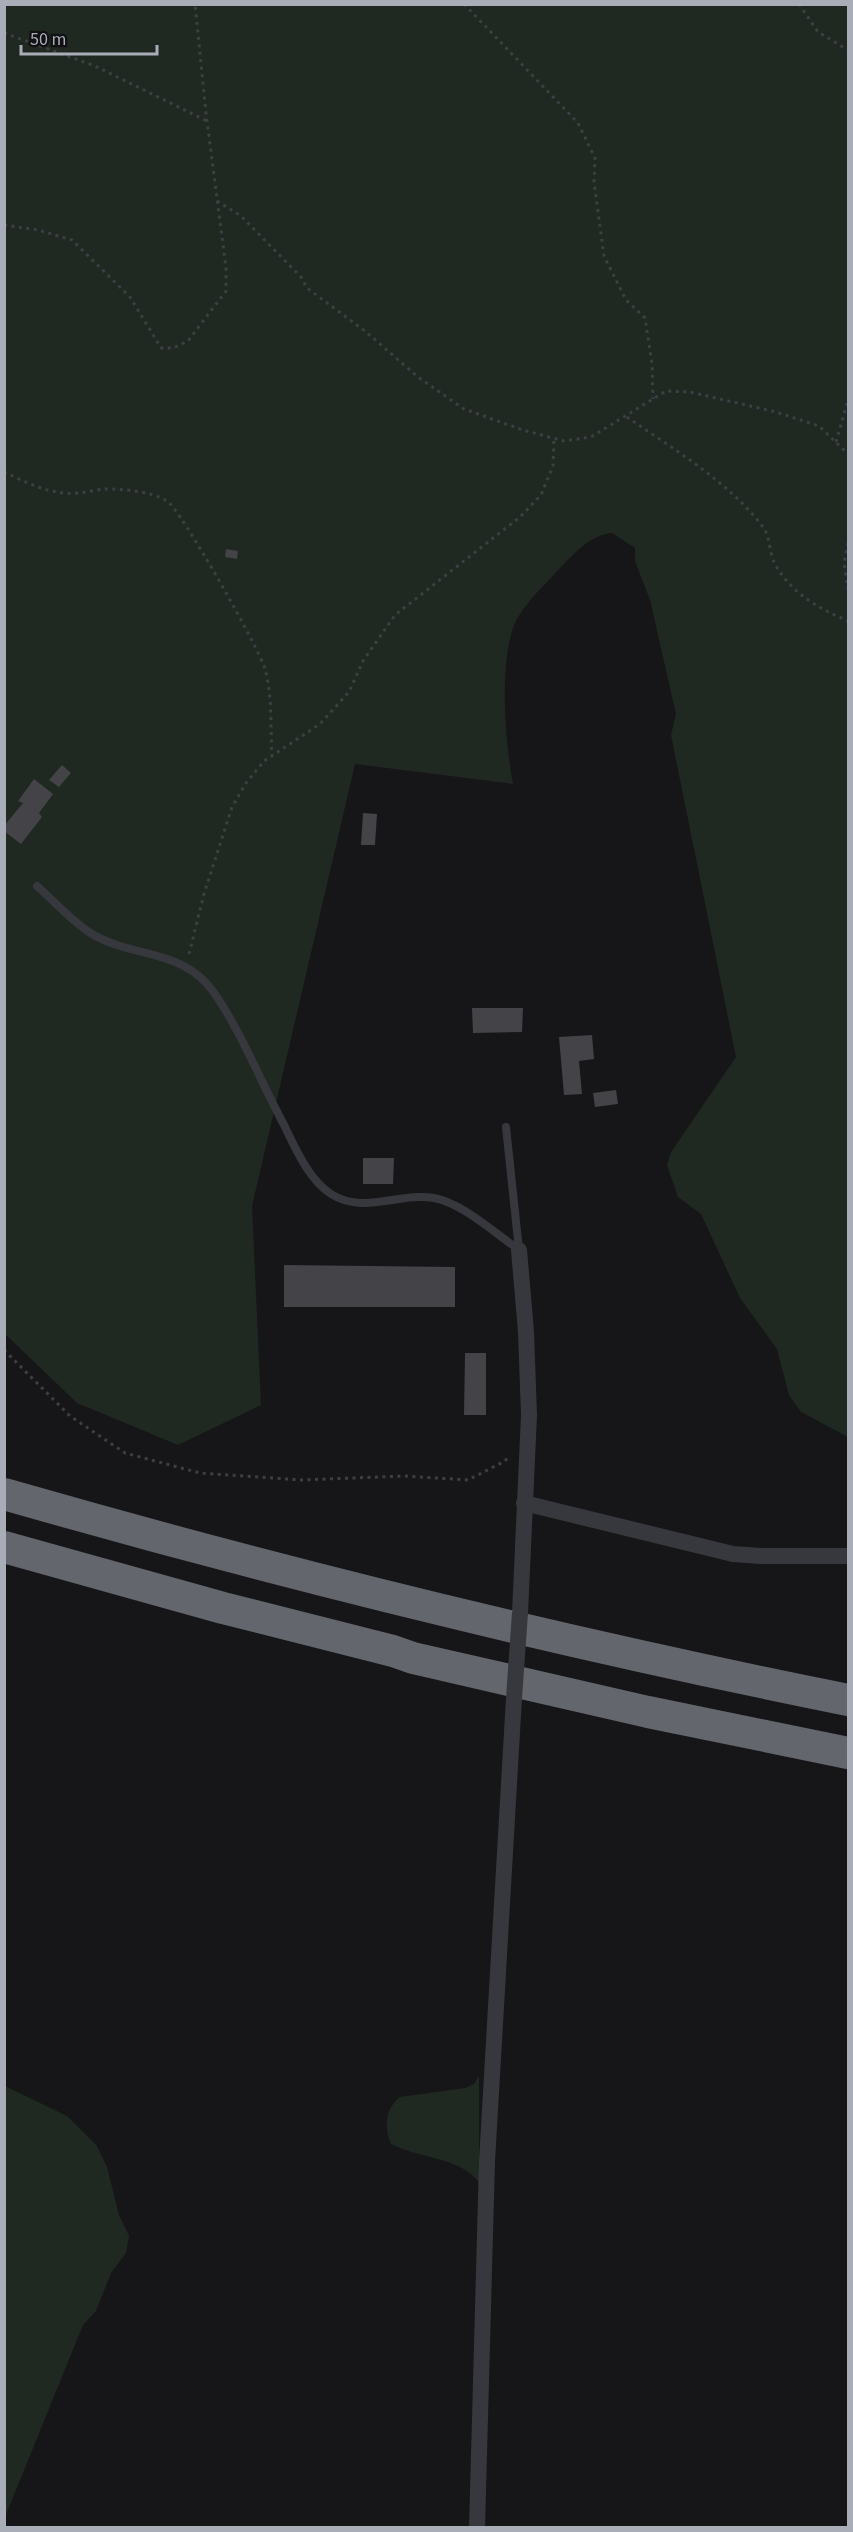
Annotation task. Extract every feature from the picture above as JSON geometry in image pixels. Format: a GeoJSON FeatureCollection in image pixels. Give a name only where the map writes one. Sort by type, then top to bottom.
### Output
{"type":"FeatureCollection","features":[{"type":"Feature","properties":{"kind":"highway"},"geometry":{"type":"LineString","coordinates":[[4,1494],[357,1590],[612,1651],[849,1700]]}},
{"type":"Feature","properties":{"kind":"highway"},"geometry":{"type":"LineString","coordinates":[[4,1547],[414,1658],[648,1712],[849,1753]]}},
{"type":"Feature","properties":{"kind":"street"},"geometry":{"type":"LineString","coordinates":[[477,2528],[487,2161],[520,1613],[528,1436],[526,1332],[519,1250]]}},
{"type":"Feature","properties":{"kind":"street"},"geometry":{"type":"LineString","coordinates":[[524,1503],[733,1554],[849,1556]]}},
{"type":"Feature","properties":{"kind":"lane"},"geometry":{"type":"LineString","coordinates":[[37,886],[89,933],[106,941],[186,966],[200,975],[215,994],[295,1148],[315,1179],[330,1193],[342,1200],[358,1203],[380,1203],[420,1197],[436,1198],[459,1208],[519,1250]]}},
{"type":"Feature","properties":{"kind":"lane"},"geometry":{"type":"LineString","coordinates":[[506,1127],[519,1250]]}},
{"type":"Feature","properties":{"kind":"path"},"geometry":{"type":"LineString","coordinates":[[4,225],[38,230],[72,240],[130,297],[161,348],[173,348],[188,341],[226,291],[226,268],[195,4]]}},
{"type":"Feature","properties":{"kind":"path"},"geometry":{"type":"LineString","coordinates":[[464,4],[578,123],[595,158],[594,182],[604,256],[626,300],[645,318],[652,364],[653,399]]}},
{"type":"Feature","properties":{"kind":"path"},"geometry":{"type":"LineString","coordinates":[[799,4],[818,32],[849,50]]}},
{"type":"Feature","properties":{"kind":"path"},"geometry":{"type":"LineString","coordinates":[[4,33],[95,66],[207,121]]}},
{"type":"Feature","properties":{"kind":"path"},"geometry":{"type":"LineString","coordinates":[[217,201],[241,216],[302,277],[307,288],[365,331],[418,377],[464,409],[564,441],[591,437],[666,391],[690,392],[776,412],[819,426],[849,454]]}},
{"type":"Feature","properties":{"kind":"path"},"geometry":{"type":"LineString","coordinates":[[836,442],[849,400]]}},
{"type":"Feature","properties":{"kind":"path"},"geometry":{"type":"LineString","coordinates":[[627,417],[726,489],[764,529],[774,562],[791,586],[807,601],[849,621]]}},
{"type":"Feature","properties":{"kind":"path"},"geometry":{"type":"LineString","coordinates":[[186,966],[204,894],[232,807],[246,783],[264,761],[320,724],[349,692],[363,661],[395,615],[520,517],[541,495],[553,466],[554,438]]}},
{"type":"Feature","properties":{"kind":"path"},"geometry":{"type":"LineString","coordinates":[[4,472],[34,486],[65,494],[105,489],[141,493],[168,501],[183,519],[244,625],[265,668],[272,699],[272,755]]}},
{"type":"Feature","properties":{"kind":"path"},"geometry":{"type":"LineString","coordinates":[[849,543],[844,563],[849,590]]}},
{"type":"Feature","properties":{"kind":"path"},"geometry":{"type":"LineString","coordinates":[[4,1350],[70,1416],[125,1454],[200,1473],[301,1480],[404,1476],[468,1480],[505,1461],[528,1436]]}},
{"type":"Feature","properties":{"kind":"shaded area"},"geometry":{"type":"Polygon","coordinates":[[[4,5],[848,5],[848,1437],[801,1412],[789,1395],[777,1349],[740,1298],[701,1214],[678,1197],[667,1165],[671,1152],[736,1057],[671,735],[676,714],[650,600],[635,561],[635,548],[612,533],[597,537],[577,551],[529,602],[514,625],[506,661],[505,682],[506,726],[513,784],[355,764],[252,1206],[261,1405],[178,1445],[77,1403],[5,1334],[4,5]]]}},
{"type":"Feature","properties":{"kind":"shaded area"},"geometry":{"type":"Polygon","coordinates":[[[479,2076],[479,2182],[460,2167],[391,2144],[387,2131],[387,2119],[391,2107],[400,2097],[465,2088],[474,2084],[479,2076]]]}},
{"type":"Feature","properties":{"kind":"shaded area"},"geometry":{"type":"Polygon","coordinates":[[[5,2086],[67,2116],[97,2146],[107,2167],[119,2215],[129,2236],[126,2253],[111,2273],[96,2311],[83,2325],[5,2517],[5,2086]]]}},
{"type":"Feature","properties":{"kind":"building"},"geometry":{"type":"Polygon","coordinates":[[[226,549],[238,551],[237,559],[225,557],[226,549]]]}},
{"type":"Feature","properties":{"kind":"building"},"geometry":{"type":"Polygon","coordinates":[[[62,765],[71,773],[59,787],[49,780],[62,765]]]}},
{"type":"Feature","properties":{"kind":"building"},"geometry":{"type":"Polygon","coordinates":[[[34,779],[53,794],[39,813],[42,817],[21,844],[4,831],[4,826],[23,803],[18,801],[34,779]]]}},
{"type":"Feature","properties":{"kind":"building"},"geometry":{"type":"Polygon","coordinates":[[[363,813],[377,814],[375,845],[361,845],[363,813]]]}},
{"type":"Feature","properties":{"kind":"building"},"geometry":{"type":"Polygon","coordinates":[[[472,1008],[523,1008],[522,1032],[473,1033],[472,1008]]]}},
{"type":"Feature","properties":{"kind":"building"},"geometry":{"type":"Polygon","coordinates":[[[592,1035],[594,1059],[579,1061],[582,1094],[564,1095],[559,1037],[592,1035]]]}},
{"type":"Feature","properties":{"kind":"building"},"geometry":{"type":"Polygon","coordinates":[[[616,1090],[618,1104],[595,1107],[593,1093],[616,1090]]]}},
{"type":"Feature","properties":{"kind":"building"},"geometry":{"type":"Polygon","coordinates":[[[363,1158],[394,1158],[393,1184],[363,1184],[363,1158]]]}},
{"type":"Feature","properties":{"kind":"building"},"geometry":{"type":"Polygon","coordinates":[[[284,1265],[455,1267],[455,1307],[284,1307],[284,1265]]]}},
{"type":"Feature","properties":{"kind":"building"},"geometry":{"type":"Polygon","coordinates":[[[465,1353],[486,1353],[486,1415],[464,1415],[465,1353]]]}}]}
